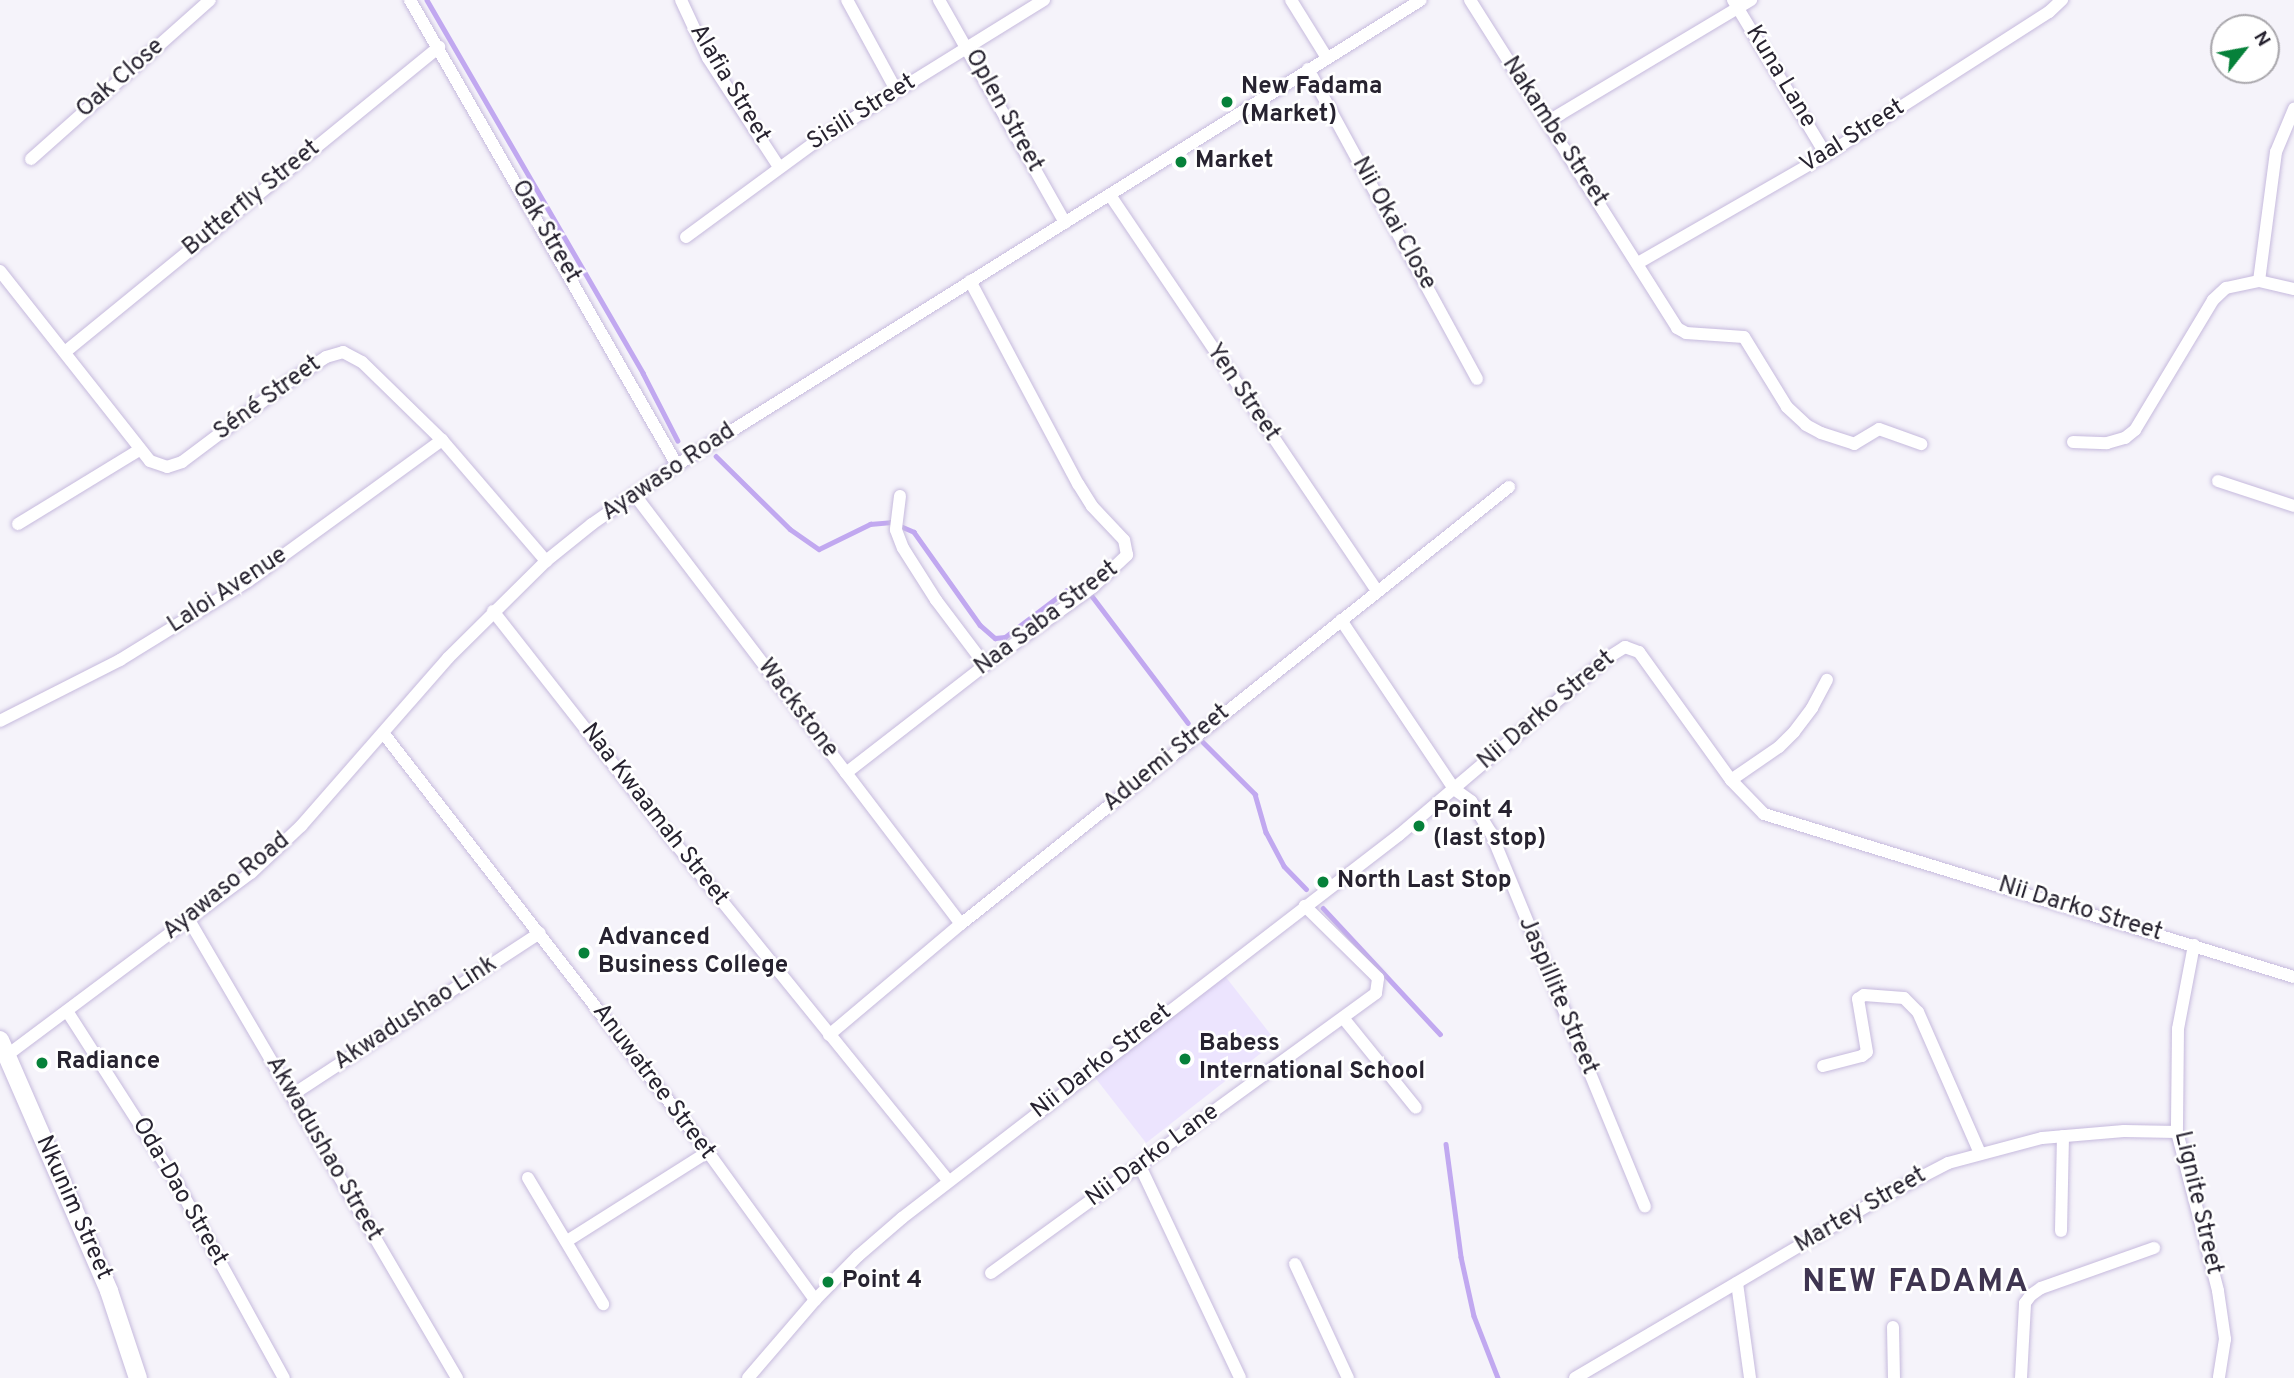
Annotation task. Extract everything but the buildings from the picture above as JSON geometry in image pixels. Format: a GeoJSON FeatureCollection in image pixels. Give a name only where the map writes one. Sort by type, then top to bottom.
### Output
{"type":"FeatureCollection","features":[{"type":"Feature","properties":{"kind":"street","name":"Oak Close"},"geometry":{"type":"LineString","coordinates":[[31,159],[211,0]]}},
{"type":"Feature","properties":{"kind":"street","name":"Oak Street"},"geometry":{"type":"LineString","coordinates":[[410,0],[677,465]]}},
{"type":"Feature","properties":{"kind":"street","name":"Alafia Street"},"geometry":{"type":"LineString","coordinates":[[681,0],[708,58],[779,167]]}},
{"type":"Feature","properties":{"kind":"street"},"geometry":{"type":"LineString","coordinates":[[847,0],[896,90]]}},
{"type":"Feature","properties":{"kind":"street","name":"Oplen Street"},"geometry":{"type":"LineString","coordinates":[[939,0],[968,47],[1065,223]]}},
{"type":"Feature","properties":{"kind":"street","name":"Sisili Street"},"geometry":{"type":"LineString","coordinates":[[687,237],[779,167],[896,90],[1044,0]]}},
{"type":"Feature","properties":{"kind":"street"},"geometry":{"type":"LineString","coordinates":[[1291,0],[1327,58]]}},
{"type":"Feature","properties":{"kind":"street","name":"Ayawaso Road"},"geometry":{"type":"LineString","coordinates":[[3,1048],[67,1011],[271,855],[384,734],[421,688],[493,611],[546,561],[634,494],[1420,0]]}},
{"type":"Feature","properties":{"kind":"street","name":"Nakambe Street"},"geometry":{"type":"LineString","coordinates":[[1470,0],[1638,263],[1658,300],[1682,332],[1739,335],[1748,340],[1787,407],[1806,425],[1849,444],[1858,443],[1879,429],[1921,444]]}},
{"type":"Feature","properties":{"kind":"street"},"geometry":{"type":"LineString","coordinates":[[1547,122],[1735,4],[1751,0]]}},
{"type":"Feature","properties":{"kind":"street","name":"Vaal Street"},"geometry":{"type":"LineString","coordinates":[[1638,263],[1826,155],[2049,12],[2062,0]]}},
{"type":"Feature","properties":{"kind":"street","name":"Kuna Lane"},"geometry":{"type":"LineString","coordinates":[[1735,4],[1826,155]]}},
{"type":"Feature","properties":{"kind":"street","name":"Butterfly Street"},"geometry":{"type":"LineString","coordinates":[[65,352],[439,47]]}},
{"type":"Feature","properties":{"kind":"street","name":"Nii Okai Close"},"geometry":{"type":"LineString","coordinates":[[1308,69],[1477,379]]}},
{"type":"Feature","properties":{"kind":"street"},"geometry":{"type":"LineString","coordinates":[[2259,281],[2276,152],[2294,109]]}},
{"type":"Feature","properties":{"kind":"street","name":"Yen Street"},"geometry":{"type":"LineString","coordinates":[[1110,195],[1376,590]]}},
{"type":"Feature","properties":{"kind":"street","name":"Séné Street"},"geometry":{"type":"LineString","coordinates":[[0,271],[139,450],[159,466],[167,467],[182,462],[290,381],[326,357],[343,352],[362,362],[442,440],[546,561]]}},
{"type":"Feature","properties":{"kind":"street","name":"Naa Saba Street"},"geometry":{"type":"LineString","coordinates":[[846,774],[985,665],[1089,590],[1125,559],[1128,550],[1124,540],[1092,506],[1078,484],[970,281]]}},
{"type":"Feature","properties":{"kind":"street"},"geometry":{"type":"LineString","coordinates":[[2073,442],[2107,443],[2125,438],[2135,430],[2213,300],[2233,285],[2259,281],[2294,289]]}},
{"type":"Feature","properties":{"kind":"street","name":"Laloi Avenue"},"geometry":{"type":"LineString","coordinates":[[0,721],[120,660],[237,588],[442,440]]}},
{"type":"Feature","properties":{"kind":"street"},"geometry":{"type":"LineString","coordinates":[[18,524],[139,450]]}},
{"type":"Feature","properties":{"kind":"street"},"geometry":{"type":"LineString","coordinates":[[2218,481],[2294,506]]}},
{"type":"Feature","properties":{"kind":"street","name":"Aduemi Street"},"geometry":{"type":"LineString","coordinates":[[829,1035],[961,924],[1376,590],[1509,487]]}},
{"type":"Feature","properties":{"kind":"street","name":"Wackstone"},"geometry":{"type":"LineString","coordinates":[[634,494],[961,924]]}},
{"type":"Feature","properties":{"kind":"street"},"geometry":{"type":"LineString","coordinates":[[900,496],[897,522],[903,548],[936,600],[985,665]]}},
{"type":"Feature","properties":{"kind":"street","name":"Naa Kwaamah Street"},"geometry":{"type":"LineString","coordinates":[[493,611],[829,1035],[948,1180]]}},
{"type":"Feature","properties":{"kind":"street","name":"Jaspillite Street"},"geometry":{"type":"LineString","coordinates":[[1341,620],[1454,789],[1471,801],[1482,817],[1645,1208]]}},
{"type":"Feature","properties":{"kind":"street","name":"Nii Darko Street"},"geometry":{"type":"LineString","coordinates":[[748,1378],[858,1256],[948,1180],[1328,889],[1625,647],[1639,652],[1731,780],[1764,814],[2294,977]]}},
{"type":"Feature","properties":{"kind":"street"},"geometry":{"type":"LineString","coordinates":[[1731,780],[1779,747],[1794,732],[1812,708],[1827,680]]}},
{"type":"Feature","properties":{"kind":"street","name":"Anuwatree Street"},"geometry":{"type":"LineString","coordinates":[[384,734],[708,1152],[816,1300]]}},
{"type":"Feature","properties":{"kind":"street","name":"Nii Darko Lane"},"geometry":{"type":"LineString","coordinates":[[991,1273],[1344,1019],[1376,993],[1378,978],[1308,904]]}},
{"type":"Feature","properties":{"kind":"street","name":"Akwadushao Street"},"geometry":{"type":"LineString","coordinates":[[189,920],[457,1378]]}},
{"type":"Feature","properties":{"kind":"street","name":"Akwadushao Link"},"geometry":{"type":"LineString","coordinates":[[292,1095],[540,933]]}},
{"type":"Feature","properties":{"kind":"street","name":"Lignite Street"},"geometry":{"type":"LineString","coordinates":[[2194,945],[2178,1029],[2177,1132],[2218,1291],[2225,1339],[2219,1378]]}},
{"type":"Feature","properties":{"kind":"street"},"geometry":{"type":"LineString","coordinates":[[1823,1066],[1862,1056],[1867,1052],[1858,999],[1864,995],[1904,998],[1918,1012],[1980,1153]]}},
{"type":"Feature","properties":{"kind":"street","name":"Oda-Dao Street"},"geometry":{"type":"LineString","coordinates":[[67,1011],[175,1180],[284,1378]]}},
{"type":"Feature","properties":{"kind":"street"},"geometry":{"type":"LineString","coordinates":[[1344,1019],[1416,1108]]}},
{"type":"Feature","properties":{"kind":"street","name":"Nkunim Street"},"geometry":{"type":"LineString","coordinates":[[3,1048],[109,1291],[138,1378]]}},
{"type":"Feature","properties":{"kind":"street","name":"Martey Street"},"geometry":{"type":"LineString","coordinates":[[1575,1378],[1912,1180],[1980,1153],[2063,1136],[2124,1131],[2177,1132]]}},
{"type":"Feature","properties":{"kind":"street"},"geometry":{"type":"LineString","coordinates":[[2061,1231],[2063,1136]]}},
{"type":"Feature","properties":{"kind":"street"},"geometry":{"type":"LineString","coordinates":[[567,1241],[708,1152]]}},
{"type":"Feature","properties":{"kind":"street"},"geometry":{"type":"LineString","coordinates":[[1140,1166],[1240,1378]]}},
{"type":"Feature","properties":{"kind":"street"},"geometry":{"type":"LineString","coordinates":[[528,1178],[603,1304]]}},
{"type":"Feature","properties":{"kind":"street"},"geometry":{"type":"LineString","coordinates":[[2021,1378],[2025,1303],[2031,1295],[2041,1288],[2154,1248]]}},
{"type":"Feature","properties":{"kind":"street"},"geometry":{"type":"LineString","coordinates":[[1295,1264],[1348,1378]]}},
{"type":"Feature","properties":{"kind":"street"},"geometry":{"type":"LineString","coordinates":[[1737,1283],[1749,1378]]}},
{"type":"Feature","properties":{"kind":"street"},"geometry":{"type":"LineString","coordinates":[[1893,1327],[1894,1378]]}},
{"type":"Feature","properties":{"kind":"shaded area","name":"Babess International School"},"geometry":{"type":"Polygon","coordinates":[[[1225,976],[1276,1041],[1146,1143],[1095,1078],[1225,976]]]}},
{"type":"Feature","properties":{"kind":"waterway"},"geometry":{"type":"LineString","coordinates":[[427,0],[643,373],[678,441]]}},
{"type":"Feature","properties":{"kind":"waterway"},"geometry":{"type":"LineString","coordinates":[[716,456],[790,529],[819,549],[870,524],[891,522],[914,532],[980,625],[995,638],[1005,637],[1067,590],[1086,588],[1188,723]]}},
{"type":"Feature","properties":{"kind":"waterway"},"geometry":{"type":"LineString","coordinates":[[1203,742],[1255,794],[1266,832],[1284,866],[1306,889]]}},
{"type":"Feature","properties":{"kind":"waterway"},"geometry":{"type":"LineString","coordinates":[[1323,908],[1440,1034]]}},
{"type":"Feature","properties":{"kind":"waterway"},"geometry":{"type":"LineString","coordinates":[[1446,1144],[1461,1257],[1474,1316],[1498,1378]]}},
{"type":"Feature","properties":{"kind":"place","name":"New Fadama (Market)"},"geometry":{"type":"Point","coordinates":[1227,102]}},
{"type":"Feature","properties":{"kind":"place","name":"Market"},"geometry":{"type":"Point","coordinates":[1181,162]}},
{"type":"Feature","properties":{"kind":"place","name":"Point 4 (last stop)"},"geometry":{"type":"Point","coordinates":[1419,826]}},
{"type":"Feature","properties":{"kind":"place","name":"North Last Stop"},"geometry":{"type":"Point","coordinates":[1323,882]}},
{"type":"Feature","properties":{"kind":"place","name":"Advanced Business College"},"geometry":{"type":"Point","coordinates":[584,953]}},
{"type":"Feature","properties":{"kind":"place","name":"Babess International School"},"geometry":{"type":"Point","coordinates":[1185,1059]}},
{"type":"Feature","properties":{"kind":"place","name":"Radiance"},"geometry":{"type":"Point","coordinates":[42,1063]}},
{"type":"Feature","properties":{"kind":"place","name":"Point 4"},"geometry":{"type":"Point","coordinates":[828,1282]}},
{"type":"Feature","properties":{"kind":"district","name":"NEW FADAMA"},"geometry":{"type":"Point","coordinates":[1916,1283]}}]}
